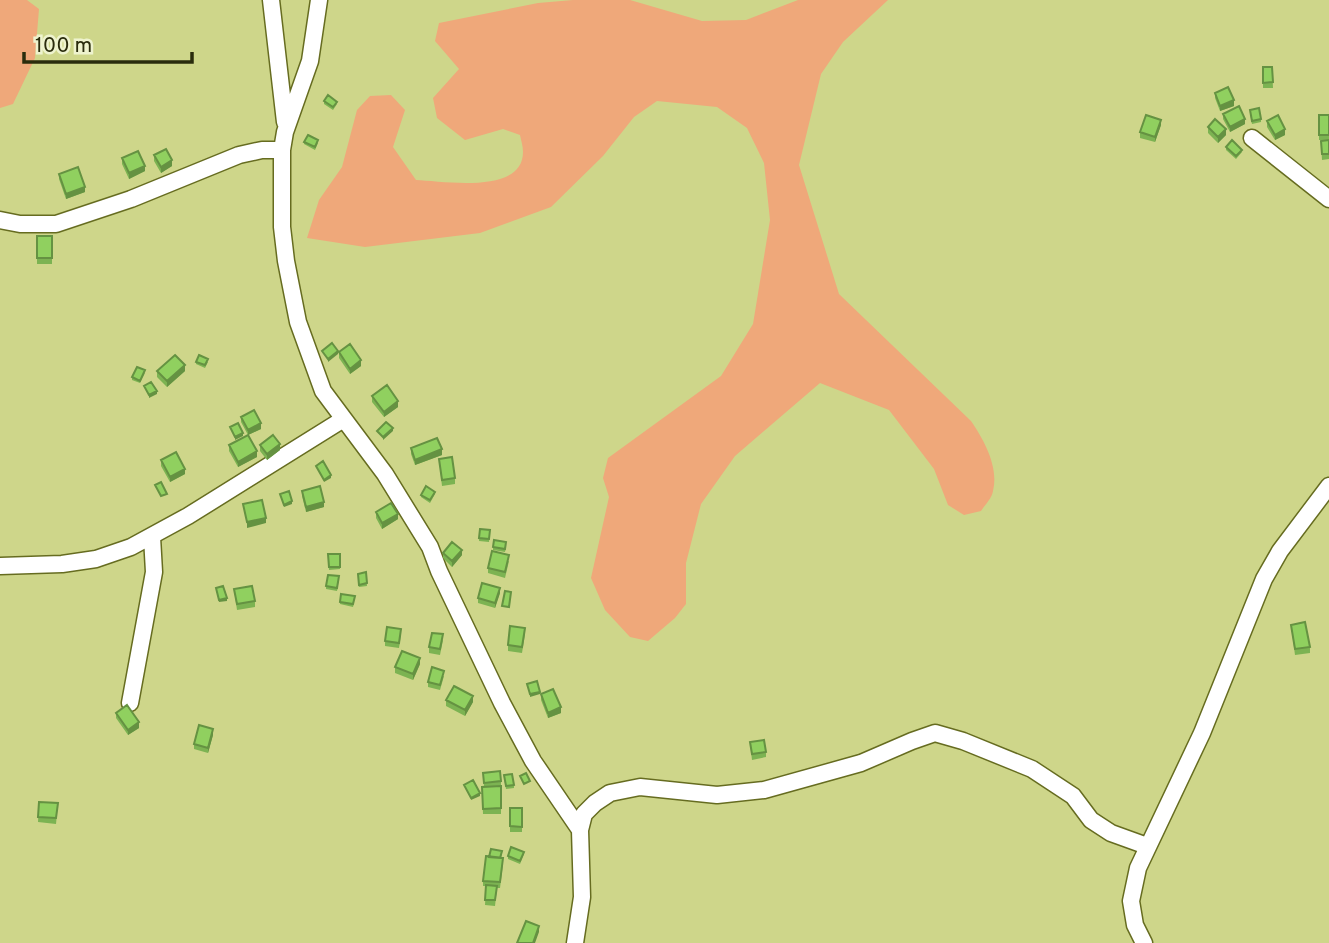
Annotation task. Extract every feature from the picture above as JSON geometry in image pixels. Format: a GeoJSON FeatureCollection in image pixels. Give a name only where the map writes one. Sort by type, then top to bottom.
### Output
{"type":"FeatureCollection","features":[{"type":"Feature","properties":{"kind":"street"},"geometry":{"type":"LineString","coordinates":[[271,0],[285,104],[282,227],[286,261],[298,322],[323,391],[342,420],[385,474],[430,547],[439,571],[533,761],[580,830]]}},
{"type":"Feature","properties":{"kind":"street"},"geometry":{"type":"LineString","coordinates":[[285,132],[310,61],[319,0]]}},
{"type":"Feature","properties":{"kind":"street"},"geometry":{"type":"LineString","coordinates":[[1252,138],[1329,199]]}},
{"type":"Feature","properties":{"kind":"street"},"geometry":{"type":"LineString","coordinates":[[0,220],[20,224],[56,224],[131,199],[239,155],[262,150],[282,150]]}},
{"type":"Feature","properties":{"kind":"street"},"geometry":{"type":"LineString","coordinates":[[0,566],[62,564],[96,559],[152,537],[342,420]]}},
{"type":"Feature","properties":{"kind":"street"},"geometry":{"type":"LineString","coordinates":[[1144,943],[1135,925],[1131,901],[1138,868],[1202,733],[1264,579],[1280,551],[1329,486]]}},
{"type":"Feature","properties":{"kind":"street"},"geometry":{"type":"LineString","coordinates":[[130,703],[154,572],[152,537]]}},
{"type":"Feature","properties":{"kind":"street"},"geometry":{"type":"LineString","coordinates":[[575,943],[582,897],[580,830],[584,814],[610,793],[640,787],[717,795],[764,790],[861,763],[935,733],[963,741],[1032,769],[1073,796],[1091,820],[1111,833],[1147,846]]}},
{"type":"Feature","properties":{"kind":"shaded area"},"geometry":{"type":"Polygon","coordinates":[[[0,0],[27,0],[39,9],[35,58],[13,104],[0,108],[0,0]]]}},
{"type":"Feature","properties":{"kind":"shaded area"},"geometry":{"type":"Polygon","coordinates":[[[630,0],[702,21],[746,20],[798,0],[888,0],[843,42],[821,74],[799,165],[839,294],[971,421],[981,437],[992,463],[994,482],[991,496],[981,511],[964,515],[948,505],[934,469],[889,410],[820,383],[735,456],[701,504],[686,563],[686,604],[675,618],[648,641],[630,637],[605,610],[591,578],[609,497],[603,478],[608,458],[721,376],[753,324],[770,220],[764,163],[747,128],[717,107],[657,101],[634,117],[603,156],[551,207],[480,233],[365,247],[307,238],[319,200],[342,167],[357,110],[370,96],[391,95],[405,110],[393,147],[416,180],[462,183],[496,180],[510,175],[520,166],[523,152],[520,135],[503,129],[465,140],[437,118],[433,98],[459,69],[435,41],[439,23],[538,3],[630,0]]]}},
{"type":"Feature","properties":{"kind":"building"},"geometry":{"type":"Polygon","coordinates":[[[1263,67],[1272,67],[1273,82],[1263,83],[1263,67]]]}},
{"type":"Feature","properties":{"kind":"building"},"geometry":{"type":"Polygon","coordinates":[[[1228,87],[1234,100],[1220,106],[1215,93],[1228,87]]]}},
{"type":"Feature","properties":{"kind":"building"},"geometry":{"type":"Polygon","coordinates":[[[328,95],[337,102],[333,107],[324,101],[328,95]]]}},
{"type":"Feature","properties":{"kind":"building"},"geometry":{"type":"Polygon","coordinates":[[[1239,106],[1245,119],[1230,127],[1223,114],[1239,106]]]}},
{"type":"Feature","properties":{"kind":"building"},"geometry":{"type":"Polygon","coordinates":[[[1259,108],[1261,119],[1252,121],[1250,110],[1259,108]]]}},
{"type":"Feature","properties":{"kind":"building"},"geometry":{"type":"Polygon","coordinates":[[[1146,115],[1161,120],[1155,137],[1140,132],[1146,115]]]}},
{"type":"Feature","properties":{"kind":"building"},"geometry":{"type":"Polygon","coordinates":[[[1278,115],[1285,129],[1275,135],[1267,121],[1278,115]]]}},
{"type":"Feature","properties":{"kind":"building"},"geometry":{"type":"Polygon","coordinates":[[[1319,115],[1329,115],[1329,135],[1319,135],[1319,115]]]}},
{"type":"Feature","properties":{"kind":"building"},"geometry":{"type":"Polygon","coordinates":[[[1215,119],[1226,129],[1218,137],[1208,127],[1215,119]]]}},
{"type":"Feature","properties":{"kind":"building"},"geometry":{"type":"Polygon","coordinates":[[[308,135],[318,140],[315,147],[304,142],[308,135]]]}},
{"type":"Feature","properties":{"kind":"building"},"geometry":{"type":"Polygon","coordinates":[[[1232,140],[1242,150],[1236,156],[1226,147],[1232,140]]]}},
{"type":"Feature","properties":{"kind":"building"},"geometry":{"type":"Polygon","coordinates":[[[1329,140],[1329,154],[1322,154],[1321,141],[1329,140]]]}},
{"type":"Feature","properties":{"kind":"building"},"geometry":{"type":"Polygon","coordinates":[[[166,149],[172,160],[161,167],[154,155],[166,149]]]}},
{"type":"Feature","properties":{"kind":"building"},"geometry":{"type":"Polygon","coordinates":[[[138,151],[145,166],[129,173],[122,158],[138,151]]]}},
{"type":"Feature","properties":{"kind":"building"},"geometry":{"type":"Polygon","coordinates":[[[78,167],[85,187],[66,194],[59,174],[78,167]]]}},
{"type":"Feature","properties":{"kind":"building"},"geometry":{"type":"Polygon","coordinates":[[[37,236],[52,236],[52,258],[37,258],[37,236]]]}},
{"type":"Feature","properties":{"kind":"building"},"geometry":{"type":"Polygon","coordinates":[[[332,343],[338,351],[328,359],[322,351],[332,343]]]}},
{"type":"Feature","properties":{"kind":"building"},"geometry":{"type":"Polygon","coordinates":[[[350,344],[361,360],[350,369],[339,352],[350,344]]]}},
{"type":"Feature","properties":{"kind":"building"},"geometry":{"type":"Polygon","coordinates":[[[175,355],[185,365],[167,381],[157,371],[175,355]]]}},
{"type":"Feature","properties":{"kind":"building"},"geometry":{"type":"Polygon","coordinates":[[[199,355],[208,359],[205,365],[196,362],[199,355]]]}},
{"type":"Feature","properties":{"kind":"building"},"geometry":{"type":"Polygon","coordinates":[[[137,367],[145,370],[140,381],[132,377],[137,367]]]}},
{"type":"Feature","properties":{"kind":"building"},"geometry":{"type":"Polygon","coordinates":[[[151,382],[157,391],[149,395],[144,386],[151,382]]]}},
{"type":"Feature","properties":{"kind":"building"},"geometry":{"type":"Polygon","coordinates":[[[387,385],[398,401],[384,412],[372,396],[387,385]]]}},
{"type":"Feature","properties":{"kind":"building"},"geometry":{"type":"Polygon","coordinates":[[[254,410],[261,423],[248,430],[241,417],[254,410]]]}},
{"type":"Feature","properties":{"kind":"building"},"geometry":{"type":"Polygon","coordinates":[[[386,422],[393,428],[383,437],[377,431],[386,422]]]}},
{"type":"Feature","properties":{"kind":"building"},"geometry":{"type":"Polygon","coordinates":[[[238,423],[243,433],[235,437],[230,427],[238,423]]]}},
{"type":"Feature","properties":{"kind":"building"},"geometry":{"type":"Polygon","coordinates":[[[248,435],[257,451],[238,462],[229,445],[248,435]]]}},
{"type":"Feature","properties":{"kind":"building"},"geometry":{"type":"Polygon","coordinates":[[[273,435],[280,444],[267,454],[260,445],[273,435]]]}},
{"type":"Feature","properties":{"kind":"building"},"geometry":{"type":"Polygon","coordinates":[[[437,438],[442,449],[415,460],[411,448],[437,438]]]}},
{"type":"Feature","properties":{"kind":"building"},"geometry":{"type":"Polygon","coordinates":[[[176,452],[185,469],[170,477],[161,460],[176,452]]]}},
{"type":"Feature","properties":{"kind":"building"},"geometry":{"type":"Polygon","coordinates":[[[452,457],[455,478],[442,480],[439,459],[452,457]]]}},
{"type":"Feature","properties":{"kind":"building"},"geometry":{"type":"Polygon","coordinates":[[[323,461],[331,475],[324,480],[316,466],[323,461]]]}},
{"type":"Feature","properties":{"kind":"building"},"geometry":{"type":"Polygon","coordinates":[[[161,482],[167,494],[161,496],[155,485],[161,482]]]}},
{"type":"Feature","properties":{"kind":"building"},"geometry":{"type":"Polygon","coordinates":[[[320,486],[324,502],[306,507],[302,491],[320,486]]]}},
{"type":"Feature","properties":{"kind":"building"},"geometry":{"type":"Polygon","coordinates":[[[426,486],[435,492],[430,500],[421,495],[426,486]]]}},
{"type":"Feature","properties":{"kind":"building"},"geometry":{"type":"Polygon","coordinates":[[[289,491],[292,501],[284,505],[280,494],[289,491]]]}},
{"type":"Feature","properties":{"kind":"building"},"geometry":{"type":"Polygon","coordinates":[[[262,500],[266,518],[247,522],[243,504],[262,500]]]}},
{"type":"Feature","properties":{"kind":"building"},"geometry":{"type":"Polygon","coordinates":[[[391,503],[398,514],[382,523],[376,512],[391,503]]]}},
{"type":"Feature","properties":{"kind":"building"},"geometry":{"type":"Polygon","coordinates":[[[480,529],[490,530],[489,539],[479,538],[480,529]]]}},
{"type":"Feature","properties":{"kind":"building"},"geometry":{"type":"Polygon","coordinates":[[[494,540],[506,542],[505,549],[493,547],[494,540]]]}},
{"type":"Feature","properties":{"kind":"building"},"geometry":{"type":"Polygon","coordinates":[[[452,542],[462,550],[452,561],[443,553],[452,542]]]}},
{"type":"Feature","properties":{"kind":"building"},"geometry":{"type":"Polygon","coordinates":[[[492,551],[509,555],[505,572],[488,568],[492,551]]]}},
{"type":"Feature","properties":{"kind":"building"},"geometry":{"type":"Polygon","coordinates":[[[328,554],[340,554],[340,567],[329,567],[328,554]]]}},
{"type":"Feature","properties":{"kind":"building"},"geometry":{"type":"Polygon","coordinates":[[[366,572],[367,583],[359,585],[358,574],[366,572]]]}},
{"type":"Feature","properties":{"kind":"building"},"geometry":{"type":"Polygon","coordinates":[[[328,575],[339,576],[337,588],[326,586],[328,575]]]}},
{"type":"Feature","properties":{"kind":"building"},"geometry":{"type":"Polygon","coordinates":[[[482,583],[500,588],[495,603],[478,598],[482,583]]]}},
{"type":"Feature","properties":{"kind":"building"},"geometry":{"type":"Polygon","coordinates":[[[223,586],[227,598],[219,600],[216,588],[223,586]]]}},
{"type":"Feature","properties":{"kind":"building"},"geometry":{"type":"Polygon","coordinates":[[[252,586],[255,601],[237,604],[234,589],[252,586]]]}},
{"type":"Feature","properties":{"kind":"building"},"geometry":{"type":"Polygon","coordinates":[[[505,591],[511,592],[509,607],[502,606],[505,591]]]}},
{"type":"Feature","properties":{"kind":"building"},"geometry":{"type":"Polygon","coordinates":[[[341,594],[355,596],[353,604],[340,602],[341,594]]]}},
{"type":"Feature","properties":{"kind":"building"},"geometry":{"type":"Polygon","coordinates":[[[1305,622],[1310,647],[1295,649],[1291,625],[1305,622]]]}},
{"type":"Feature","properties":{"kind":"building"},"geometry":{"type":"Polygon","coordinates":[[[510,626],[525,628],[522,647],[508,645],[510,626]]]}},
{"type":"Feature","properties":{"kind":"building"},"geometry":{"type":"Polygon","coordinates":[[[387,627],[401,629],[399,643],[385,641],[387,627]]]}},
{"type":"Feature","properties":{"kind":"building"},"geometry":{"type":"Polygon","coordinates":[[[432,633],[443,634],[440,649],[429,647],[432,633]]]}},
{"type":"Feature","properties":{"kind":"building"},"geometry":{"type":"Polygon","coordinates":[[[402,651],[420,658],[413,674],[395,667],[402,651]]]}},
{"type":"Feature","properties":{"kind":"building"},"geometry":{"type":"Polygon","coordinates":[[[432,667],[444,671],[440,685],[428,682],[432,667]]]}},
{"type":"Feature","properties":{"kind":"building"},"geometry":{"type":"Polygon","coordinates":[[[537,681],[540,692],[530,694],[527,684],[537,681]]]}},
{"type":"Feature","properties":{"kind":"building"},"geometry":{"type":"Polygon","coordinates":[[[454,686],[473,696],[465,710],[446,700],[454,686]]]}},
{"type":"Feature","properties":{"kind":"building"},"geometry":{"type":"Polygon","coordinates":[[[553,689],[561,707],[548,713],[541,694],[553,689]]]}},
{"type":"Feature","properties":{"kind":"building"},"geometry":{"type":"Polygon","coordinates":[[[127,705],[139,722],[128,730],[116,713],[127,705]]]}},
{"type":"Feature","properties":{"kind":"building"},"geometry":{"type":"Polygon","coordinates":[[[199,725],[213,729],[208,748],[194,744],[199,725]]]}},
{"type":"Feature","properties":{"kind":"building"},"geometry":{"type":"Polygon","coordinates":[[[764,740],[766,752],[752,754],[750,742],[764,740]]]}},
{"type":"Feature","properties":{"kind":"building"},"geometry":{"type":"Polygon","coordinates":[[[500,771],[501,781],[484,783],[483,773],[500,771]]]}},
{"type":"Feature","properties":{"kind":"building"},"geometry":{"type":"Polygon","coordinates":[[[526,773],[530,781],[524,784],[520,776],[526,773]]]}},
{"type":"Feature","properties":{"kind":"building"},"geometry":{"type":"Polygon","coordinates":[[[512,774],[514,785],[506,786],[504,775],[512,774]]]}},
{"type":"Feature","properties":{"kind":"building"},"geometry":{"type":"Polygon","coordinates":[[[473,780],[480,793],[471,798],[464,785],[473,780]]]}},
{"type":"Feature","properties":{"kind":"building"},"geometry":{"type":"Polygon","coordinates":[[[501,786],[501,808],[483,809],[482,787],[501,786]]]}},
{"type":"Feature","properties":{"kind":"building"},"geometry":{"type":"Polygon","coordinates":[[[39,802],[58,803],[56,818],[38,817],[39,802]]]}},
{"type":"Feature","properties":{"kind":"building"},"geometry":{"type":"Polygon","coordinates":[[[510,808],[522,808],[522,827],[510,826],[510,808]]]}},
{"type":"Feature","properties":{"kind":"building"},"geometry":{"type":"Polygon","coordinates":[[[511,847],[524,852],[520,861],[508,856],[511,847]]]}},
{"type":"Feature","properties":{"kind":"building"},"geometry":{"type":"Polygon","coordinates":[[[491,849],[502,851],[500,858],[489,857],[491,849]]]}},
{"type":"Feature","properties":{"kind":"building"},"geometry":{"type":"Polygon","coordinates":[[[486,856],[503,858],[500,882],[483,881],[486,856]]]}},
{"type":"Feature","properties":{"kind":"building"},"geometry":{"type":"Polygon","coordinates":[[[486,885],[497,886],[495,900],[485,900],[486,885]]]}},
{"type":"Feature","properties":{"kind":"building"},"geometry":{"type":"Polygon","coordinates":[[[526,921],[539,926],[533,943],[517,943],[526,921]]]}}]}
